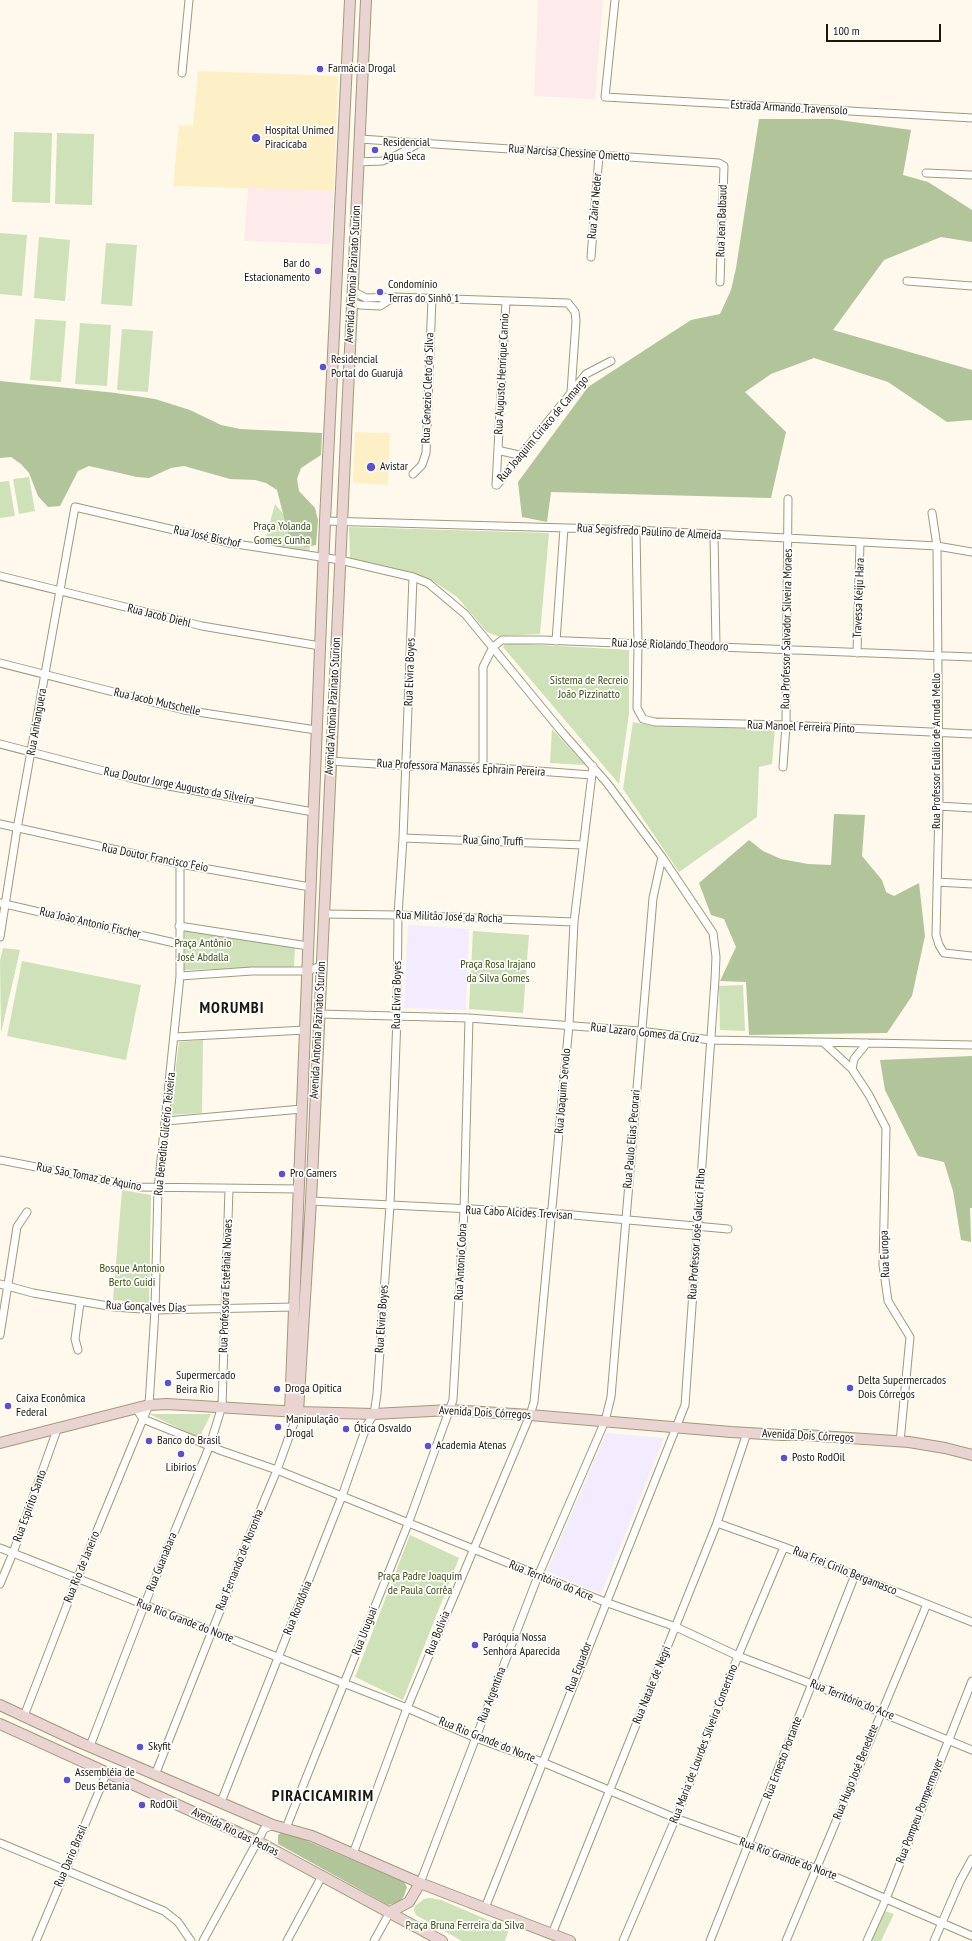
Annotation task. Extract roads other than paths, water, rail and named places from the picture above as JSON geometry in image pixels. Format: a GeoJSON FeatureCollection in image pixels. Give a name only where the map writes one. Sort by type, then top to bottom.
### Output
{"type":"FeatureCollection","features":[{"type":"Feature","properties":{"kind":"main road"},"geometry":{"type":"LineString","coordinates":[[351,0],[357,6],[354,64],[362,74]]}},
{"type":"Feature","properties":{"kind":"main road","name":"Avenida Antonia Pazinato Sturion"},"geometry":{"type":"LineString","coordinates":[[294,1411],[294,1307],[316,730],[351,0]]}},
{"type":"Feature","properties":{"kind":"main road","name":"Avenida Antonia Pazinato Sturion"},"geometry":{"type":"LineString","coordinates":[[294,1411],[311,1201],[366,0]]}},
{"type":"Feature","properties":{"kind":"main road"},"geometry":{"type":"LineString","coordinates":[[339,252],[346,257],[354,259]]}},
{"type":"Feature","properties":{"kind":"main road"},"geometry":{"type":"LineString","coordinates":[[336,294],[342,301],[352,302]]}},
{"type":"Feature","properties":{"kind":"main road"},"geometry":{"type":"LineString","coordinates":[[310,887],[316,888],[321,893],[324,914]]}},
{"type":"Feature","properties":{"kind":"main road"},"geometry":{"type":"LineString","coordinates":[[311,1201],[299,1189],[312,1178]]}},
{"type":"Feature","properties":{"kind":"main road","name":"Avenida Dois Córregos"},"geometry":{"type":"LineString","coordinates":[[0,1443],[148,1405],[167,1404],[374,1414],[450,1410],[530,1415],[747,1433],[805,1435],[900,1442],[939,1447],[972,1455]]}},
{"type":"Feature","properties":{"kind":"main road","name":"Avenida Rio das Pedras"},"geometry":{"type":"LineString","coordinates":[[0,1705],[155,1775],[273,1825],[312,1836],[420,1883],[570,1941]]}},
{"type":"Feature","properties":{"kind":"main road"},"geometry":{"type":"LineString","coordinates":[[0,1724],[17,1728],[24,1727],[26,1722],[24,1716]]}},
{"type":"Feature","properties":{"kind":"main road","name":"Avenida Rio das Pedras"},"geometry":{"type":"LineString","coordinates":[[0,1724],[257,1841],[442,1941]]}},
{"type":"Feature","properties":{"kind":"main road"},"geometry":{"type":"LineString","coordinates":[[390,1912],[409,1902],[420,1883]]}},
{"type":"Feature","properties":{"kind":"street"},"geometry":{"type":"LineString","coordinates":[[182,73],[189,0]]}},
{"type":"Feature","properties":{"kind":"street","name":"Estrada Armando Travensolo"},"geometry":{"type":"LineString","coordinates":[[615,0],[605,98],[972,118]]}},
{"type":"Feature","properties":{"kind":"street","name":"Rua Narcisa Chessine Ometto"},"geometry":{"type":"LineString","coordinates":[[360,139],[719,163]]}},
{"type":"Feature","properties":{"kind":"street","name":"Rua Narcisa Chessine Ometto"},"geometry":{"type":"LineString","coordinates":[[358,162],[382,161],[394,157],[408,148],[419,144]]}},
{"type":"Feature","properties":{"kind":"street","name":"Rua Zaira Neder"},"geometry":{"type":"LineString","coordinates":[[591,257],[600,155]]}},
{"type":"Feature","properties":{"kind":"street","name":"Rua Jean Balbaud"},"geometry":{"type":"LineString","coordinates":[[719,163],[724,166],[720,282]]}},
{"type":"Feature","properties":{"kind":"street"},"geometry":{"type":"LineString","coordinates":[[926,173],[972,175]]}},
{"type":"Feature","properties":{"kind":"street"},"geometry":{"type":"LineString","coordinates":[[907,281],[972,286]]}},
{"type":"Feature","properties":{"kind":"street"},"geometry":{"type":"LineString","coordinates":[[352,291],[366,298],[394,297],[568,303],[575,312],[576,321],[571,392]]}},
{"type":"Feature","properties":{"kind":"street"},"geometry":{"type":"LineString","coordinates":[[352,302],[365,306],[380,306],[394,297]]}},
{"type":"Feature","properties":{"kind":"street","name":"Rua Genezio Cleto da Silva"},"geometry":{"type":"LineString","coordinates":[[413,474],[422,465],[426,453],[432,298]]}},
{"type":"Feature","properties":{"kind":"street","name":"Rua Augusto Henrique Carnio"},"geometry":{"type":"LineString","coordinates":[[496,485],[506,301]]}},
{"type":"Feature","properties":{"kind":"street","name":"Rua Joaquim Ciriaco de Camargo"},"geometry":{"type":"LineString","coordinates":[[496,485],[586,374],[611,361]]}},
{"type":"Feature","properties":{"kind":"street","name":"Rua Augusto Henrique Carnio"},"geometry":{"type":"LineString","coordinates":[[498,447],[501,451],[519,455]]}},
{"type":"Feature","properties":{"kind":"street","name":"Rua Professor Salvador Silveira Moraes"},"geometry":{"type":"LineString","coordinates":[[784,767],[786,725],[788,499]]}},
{"type":"Feature","properties":{"kind":"street","name":"Rua José Bischof"},"geometry":{"type":"LineString","coordinates":[[75,507],[230,543],[340,560],[413,577],[428,583],[465,614],[562,732],[593,766]]}},
{"type":"Feature","properties":{"kind":"street","name":"Rua Anhanguera"},"geometry":{"type":"LineString","coordinates":[[0,937],[3,904],[61,591],[75,507]]}},
{"type":"Feature","properties":{"kind":"street","name":"Rua Professor Eulálio de Arruda Mello"},"geometry":{"type":"LineString","coordinates":[[932,513],[937,546],[938,806],[936,934],[939,945],[944,953],[972,956]]}},
{"type":"Feature","properties":{"kind":"street","name":"Rua Segisfredo Paulino de Almeida"},"geometry":{"type":"LineString","coordinates":[[325,521],[636,530],[937,546],[972,552]]}},
{"type":"Feature","properties":{"kind":"street"},"geometry":{"type":"LineString","coordinates":[[556,641],[564,528]]}},
{"type":"Feature","properties":{"kind":"street"},"geometry":{"type":"LineString","coordinates":[[636,530],[638,645]]}},
{"type":"Feature","properties":{"kind":"street"},"geometry":{"type":"LineString","coordinates":[[714,535],[716,646]]}},
{"type":"Feature","properties":{"kind":"street","name":"Travessa Keiju Hara"},"geometry":{"type":"LineString","coordinates":[[857,653],[860,542]]}},
{"type":"Feature","properties":{"kind":"street","name":"Rua Jacob Diehl"},"geometry":{"type":"LineString","coordinates":[[0,576],[202,626],[320,646]]}},
{"type":"Feature","properties":{"kind":"street","name":"Rua Elvira Boyes"},"geometry":{"type":"LineString","coordinates":[[374,1414],[378,1386],[390,1206],[397,1017],[398,915],[403,838],[413,577]]}},
{"type":"Feature","properties":{"kind":"street","name":"Rua José Riolando Theodoro"},"geometry":{"type":"LineString","coordinates":[[493,647],[502,640],[556,641],[972,657]]}},
{"type":"Feature","properties":{"kind":"street","name":"Rua Manoel Ferreira Pinto"},"geometry":{"type":"LineString","coordinates":[[638,645],[637,708],[643,719],[655,722],[786,725],[938,734],[972,734]]}},
{"type":"Feature","properties":{"kind":"street"},"geometry":{"type":"LineString","coordinates":[[483,767],[483,667],[493,647]]}},
{"type":"Feature","properties":{"kind":"street","name":"Rua Jacob Mutschelle"},"geometry":{"type":"LineString","coordinates":[[0,663],[184,710],[316,730]]}},
{"type":"Feature","properties":{"kind":"street","name":"Rua Doutor Jorge Augusto da Silveira"},"geometry":{"type":"LineString","coordinates":[[0,744],[31,754],[146,782],[313,812]]}},
{"type":"Feature","properties":{"kind":"street","name":"Rua Professora Manassés Ephrain Pereira"},"geometry":{"type":"LineString","coordinates":[[330,761],[406,766],[483,767],[592,775]]}},
{"type":"Feature","properties":{"kind":"street","name":"Rua Joaquim Servolo"},"geometry":{"type":"LineString","coordinates":[[530,1415],[534,1402],[540,1346],[569,1025],[574,922],[593,766]]}},
{"type":"Feature","properties":{"kind":"street","name":"Rua Professor José Galucci Filho"},"geometry":{"type":"LineString","coordinates":[[593,766],[622,801],[713,933],[716,957],[685,1404],[677,1427]]}},
{"type":"Feature","properties":{"kind":"street"},"geometry":{"type":"LineString","coordinates":[[938,806],[972,808]]}},
{"type":"Feature","properties":{"kind":"street","name":"Rua Doutor Francisco Feio"},"geometry":{"type":"LineString","coordinates":[[0,824],[180,864],[310,887]]}},
{"type":"Feature","properties":{"kind":"street","name":"Rua Gino Truffi"},"geometry":{"type":"LineString","coordinates":[[403,838],[583,845]]}},
{"type":"Feature","properties":{"kind":"street","name":"Rua Paulo Elias Pecorari"},"geometry":{"type":"LineString","coordinates":[[605,1421],[611,1397],[640,1031],[653,898],[662,857]]}},
{"type":"Feature","properties":{"kind":"street","name":"Rua Benedito Glicério Teixeira"},"geometry":{"type":"LineString","coordinates":[[148,1405],[155,1310],[158,1189],[175,1037],[180,976],[180,864]]}},
{"type":"Feature","properties":{"kind":"street"},"geometry":{"type":"LineString","coordinates":[[937,882],[972,884]]}},
{"type":"Feature","properties":{"kind":"street","name":"Rua João Antonio Fischer"},"geometry":{"type":"LineString","coordinates":[[3,904],[179,944]]}},
{"type":"Feature","properties":{"kind":"street","name":"Rua Militão José da Rocha"},"geometry":{"type":"LineString","coordinates":[[324,914],[398,915],[574,922]]}},
{"type":"Feature","properties":{"kind":"street"},"geometry":{"type":"LineString","coordinates":[[179,926],[308,946]]}},
{"type":"Feature","properties":{"kind":"street"},"geometry":{"type":"LineString","coordinates":[[180,976],[252,971],[307,971],[321,966]]}},
{"type":"Feature","properties":{"kind":"street","name":"Rua Lazaro Gomes da Cruz"},"geometry":{"type":"LineString","coordinates":[[319,1014],[469,1018],[640,1031],[711,1040],[972,1045]]}},
{"type":"Feature","properties":{"kind":"street","name":"Rua Antonio Cobra"},"geometry":{"type":"LineString","coordinates":[[450,1410],[453,1400],[464,1210],[469,1018]]}},
{"type":"Feature","properties":{"kind":"street"},"geometry":{"type":"LineString","coordinates":[[175,1037],[305,1030]]}},
{"type":"Feature","properties":{"kind":"street","name":"Rua Europa"},"geometry":{"type":"LineString","coordinates":[[824,1042],[852,1069],[869,1095],[886,1128],[883,1265],[888,1301],[910,1337],[900,1442]]}},
{"type":"Feature","properties":{"kind":"street"},"geometry":{"type":"LineString","coordinates":[[852,1069],[854,1059],[867,1043]]}},
{"type":"Feature","properties":{"kind":"street"},"geometry":{"type":"LineString","coordinates":[[166,1121],[302,1109]]}},
{"type":"Feature","properties":{"kind":"street","name":"Rua São Tomaz de Aquino"},"geometry":{"type":"LineString","coordinates":[[0,1160],[139,1187],[158,1189],[299,1189]]}},
{"type":"Feature","properties":{"kind":"street","name":"Rua Professora Estefânia Novaes"},"geometry":{"type":"LineString","coordinates":[[210,1445],[222,1406],[229,1189]]}},
{"type":"Feature","properties":{"kind":"street","name":"Rua Cabo Alcides Trevisan"},"geometry":{"type":"LineString","coordinates":[[311,1201],[464,1210],[551,1213],[625,1221],[728,1229]]}},
{"type":"Feature","properties":{"kind":"street"},"geometry":{"type":"LineString","coordinates":[[0,1335],[9,1287],[17,1227],[27,1212]]}},
{"type":"Feature","properties":{"kind":"street","name":"Rua Gonçalves Dias"},"geometry":{"type":"LineString","coordinates":[[0,1284],[80,1303],[114,1307],[155,1310],[294,1307]]}},
{"type":"Feature","properties":{"kind":"street"},"geometry":{"type":"LineString","coordinates":[[78,1350],[75,1339],[80,1303]]}},
{"type":"Feature","properties":{"kind":"street"},"geometry":{"type":"LineString","coordinates":[[143,1419],[148,1405]]}},
{"type":"Feature","properties":{"kind":"street"},"geometry":{"type":"LineString","coordinates":[[136,1408],[143,1419]]}},
{"type":"Feature","properties":{"kind":"street","name":"Rua Uruguai"},"geometry":{"type":"LineString","coordinates":[[286,1828],[408,1524],[450,1410]]}},
{"type":"Feature","properties":{"kind":"street","name":"Rua Fernando de Noronha"},"geometry":{"type":"LineString","coordinates":[[155,1775],[277,1470],[294,1411]]}},
{"type":"Feature","properties":{"kind":"street","name":"Rua Rondônia"},"geometry":{"type":"LineString","coordinates":[[221,1802],[342,1496],[367,1425],[374,1414]]}},
{"type":"Feature","properties":{"kind":"street","name":"Rua Bolívia"},"geometry":{"type":"LineString","coordinates":[[353,1854],[407,1708],[472,1550],[530,1415]]}},
{"type":"Feature","properties":{"kind":"street","name":"Rua Território do Acre"},"geometry":{"type":"LineString","coordinates":[[143,1419],[277,1470],[538,1576],[676,1627],[738,1656],[812,1684],[972,1750]]}},
{"type":"Feature","properties":{"kind":"street","name":"Rua Rio de Janeiro"},"geometry":{"type":"LineString","coordinates":[[24,1716],[77,1578],[143,1419]]}},
{"type":"Feature","properties":{"kind":"street","name":"Rua Argentina"},"geometry":{"type":"LineString","coordinates":[[420,1883],[538,1576],[605,1421]]}},
{"type":"Feature","properties":{"kind":"street","name":"Rua Espírito Santo"},"geometry":{"type":"LineString","coordinates":[[0,1584],[13,1553],[58,1427]]}},
{"type":"Feature","properties":{"kind":"street","name":"Rua Equador"},"geometry":{"type":"LineString","coordinates":[[485,1908],[605,1602],[677,1427]]}},
{"type":"Feature","properties":{"kind":"street","name":"Rua Natale de Negri"},"geometry":{"type":"LineString","coordinates":[[552,1934],[717,1523],[747,1433]]}},
{"type":"Feature","properties":{"kind":"street","name":"Rua Guanabara"},"geometry":{"type":"LineString","coordinates":[[90,1746],[144,1606],[210,1445]]}},
{"type":"Feature","properties":{"kind":"street","name":"Rua Frei Cirilo Bergamasco"},"geometry":{"type":"LineString","coordinates":[[717,1523],[784,1547],[972,1622]]}},
{"type":"Feature","properties":{"kind":"street","name":"Rua Maria de Lourdes Silveira Consertino"},"geometry":{"type":"LineString","coordinates":[[623,1941],[675,1818],[738,1656],[784,1547]]}},
{"type":"Feature","properties":{"kind":"street","name":"Rua Rio Grande do Norte"},"geometry":{"type":"LineString","coordinates":[[0,1548],[144,1606],[212,1631],[407,1708],[476,1738],[542,1762],[675,1818],[817,1869],[972,1936]]}},
{"type":"Feature","properties":{"kind":"street","name":"Rua Ernesto Portante"},"geometry":{"type":"LineString","coordinates":[[710,1941],[855,1575]]}},
{"type":"Feature","properties":{"kind":"street","name":"Rua Hugo José Benedete"},"geometry":{"type":"LineString","coordinates":[[786,1941],[817,1869],[880,1712],[927,1604]]}},
{"type":"Feature","properties":{"kind":"street","name":"Rua Pompeu Pompermayer"},"geometry":{"type":"LineString","coordinates":[[867,1941],[886,1899],[972,1681]]}},
{"type":"Feature","properties":{"kind":"street","name":"Rua Dario Brasil"},"geometry":{"type":"LineString","coordinates":[[36,1941],[107,1772]]}},
{"type":"Feature","properties":{"kind":"street"},"geometry":{"type":"LineString","coordinates":[[203,1941],[264,1829],[273,1825]]}},
{"type":"Feature","properties":{"kind":"street"},"geometry":{"type":"LineString","coordinates":[[0,1842],[164,1911],[178,1922],[191,1941]]}},
{"type":"Feature","properties":{"kind":"street"},"geometry":{"type":"LineString","coordinates":[[934,1941],[960,1881],[972,1859]]}},
{"type":"Feature","properties":{"kind":"street"},"geometry":{"type":"LineString","coordinates":[[287,1941],[322,1876]]}},
{"type":"Feature","properties":{"kind":"street"},"geometry":{"type":"LineString","coordinates":[[374,1941],[390,1912]]}},
{"type":"Feature","properties":{"kind":"place","name":"Farmácia Drogal"},"geometry":{"type":"Point","coordinates":[320,69]}},
{"type":"Feature","properties":{"kind":"place","name":"Hospital Unimed Piracicaba"},"geometry":{"type":"Point","coordinates":[256,138]}},
{"type":"Feature","properties":{"kind":"place","name":"Residencial Agua Seca"},"geometry":{"type":"Point","coordinates":[375,150]}},
{"type":"Feature","properties":{"kind":"place","name":"Bar do Estacionamento"},"geometry":{"type":"Point","coordinates":[318,271]}},
{"type":"Feature","properties":{"kind":"place","name":"Condomínio Terras do Sinhô 1"},"geometry":{"type":"Point","coordinates":[380,292]}},
{"type":"Feature","properties":{"kind":"place","name":"Residencial Portal do Guarujá"},"geometry":{"type":"Point","coordinates":[323,367]}},
{"type":"Feature","properties":{"kind":"place","name":"Avistar"},"geometry":{"type":"Point","coordinates":[371,467]}},
{"type":"Feature","properties":{"kind":"place","name":"Pro Gamers"},"geometry":{"type":"Point","coordinates":[282,1174]}},
{"type":"Feature","properties":{"kind":"place","name":"Supermercado Beira Rio"},"geometry":{"type":"Point","coordinates":[168,1383]}},
{"type":"Feature","properties":{"kind":"place","name":"Delta Supermercados Dois Córregos"},"geometry":{"type":"Point","coordinates":[850,1388]}},
{"type":"Feature","properties":{"kind":"place","name":"Droga Opitica"},"geometry":{"type":"Point","coordinates":[277,1389]}},
{"type":"Feature","properties":{"kind":"place","name":"Caixa Econômica Federal"},"geometry":{"type":"Point","coordinates":[8,1406]}},
{"type":"Feature","properties":{"kind":"place","name":"Manipulação Drogal"},"geometry":{"type":"Point","coordinates":[278,1427]}},
{"type":"Feature","properties":{"kind":"place","name":"Ótica Osvaldo"},"geometry":{"type":"Point","coordinates":[346,1429]}},
{"type":"Feature","properties":{"kind":"place","name":"Banco do Brasil"},"geometry":{"type":"Point","coordinates":[149,1441]}},
{"type":"Feature","properties":{"kind":"place","name":"Academia Atenas"},"geometry":{"type":"Point","coordinates":[428,1446]}},
{"type":"Feature","properties":{"kind":"place","name":"Libirios"},"geometry":{"type":"Point","coordinates":[181,1454]}},
{"type":"Feature","properties":{"kind":"place","name":"Posto RodOil"},"geometry":{"type":"Point","coordinates":[784,1458]}},
{"type":"Feature","properties":{"kind":"place","name":"Paróquia Nossa Senhora Aparecida"},"geometry":{"type":"Point","coordinates":[475,1645]}},
{"type":"Feature","properties":{"kind":"place","name":"Skyfit"},"geometry":{"type":"Point","coordinates":[140,1747]}},
{"type":"Feature","properties":{"kind":"place","name":"Assembléia de Deus Betania"},"geometry":{"type":"Point","coordinates":[67,1780]}},
{"type":"Feature","properties":{"kind":"place","name":"RodOil"},"geometry":{"type":"Point","coordinates":[142,1805]}},
{"type":"Feature","properties":{"kind":"district","name":"MORUMBI"},"geometry":{"type":"Point","coordinates":[232,1008]}},
{"type":"Feature","properties":{"kind":"district","name":"PIRACICAMIRIM"},"geometry":{"type":"Point","coordinates":[323,1796]}},
{"type":"Feature","properties":{"kind":"park label","name":"Praça Yolanda Gomes Cunha"},"geometry":{"type":"Point","coordinates":[282,534]}},
{"type":"Feature","properties":{"kind":"park label","name":"Sistema de Recreio João Pìzzinatto"},"geometry":{"type":"Point","coordinates":[589,688]}},
{"type":"Feature","properties":{"kind":"park label","name":"Praça Antônio José Abdalla"},"geometry":{"type":"Point","coordinates":[203,951]}},
{"type":"Feature","properties":{"kind":"park label","name":"Praça Rosa Irajano da Silva Gomes"},"geometry":{"type":"Point","coordinates":[498,972]}},
{"type":"Feature","properties":{"kind":"park label","name":"Bosque Antonio Berto Guidi"},"geometry":{"type":"Point","coordinates":[132,1276]}},
{"type":"Feature","properties":{"kind":"park label","name":"Praça Padre Joaquim de Paula Corrêa"},"geometry":{"type":"Point","coordinates":[420,1584]}},
{"type":"Feature","properties":{"kind":"park label","name":"Praça Bruna Ferreira da Silva"},"geometry":{"type":"Point","coordinates":[465,1926]}}]}
